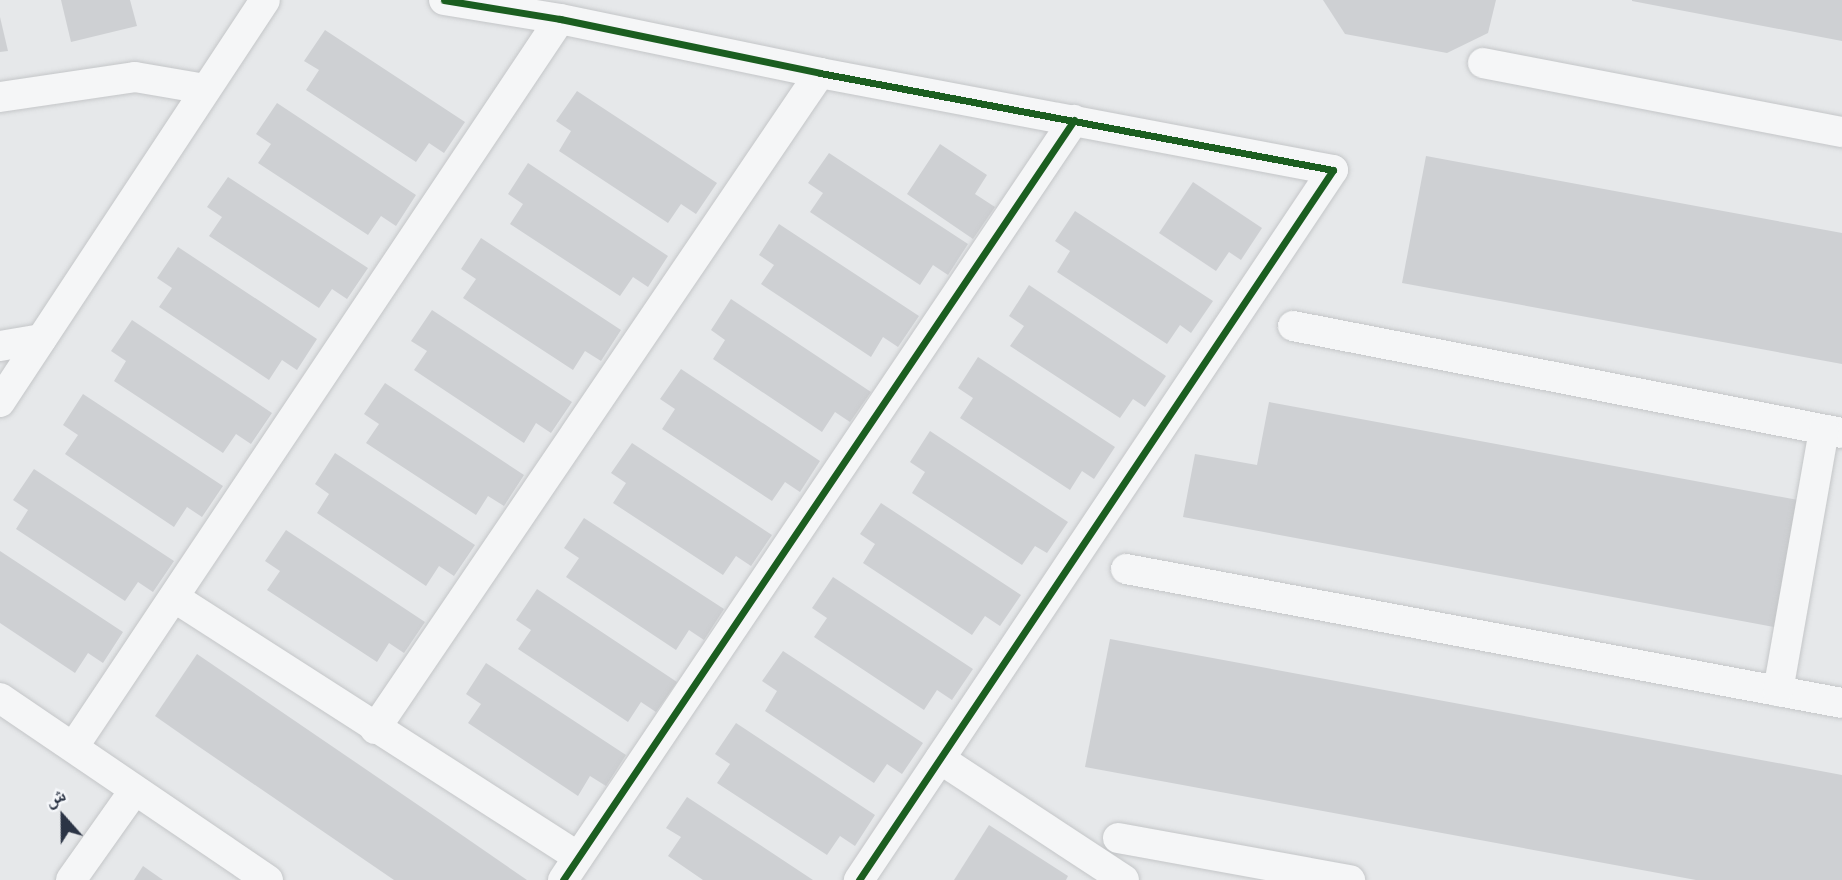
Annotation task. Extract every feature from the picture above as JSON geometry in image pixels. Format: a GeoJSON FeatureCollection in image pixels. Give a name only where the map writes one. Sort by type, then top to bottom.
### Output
{"type":"FeatureCollection","features":[{"type":"Feature","properties":{"kind":"street"},"geometry":{"type":"LineString","coordinates":[[0,402],[265,0]]}},
{"type":"Feature","properties":{"kind":"street"},"geometry":{"type":"LineString","coordinates":[[444,0],[560,19],[820,73],[1333,170],[859,880]]}},
{"type":"Feature","properties":{"kind":"street"},"geometry":{"type":"LineString","coordinates":[[74,747],[560,19]]}},
{"type":"Feature","properties":{"kind":"street"},"geometry":{"type":"LineString","coordinates":[[1483,63],[1842,132]]}},
{"type":"Feature","properties":{"kind":"street"},"geometry":{"type":"LineString","coordinates":[[375,729],[820,73]]}},
{"type":"Feature","properties":{"kind":"street"},"geometry":{"type":"LineString","coordinates":[[0,97],[135,77],[205,89]]}},
{"type":"Feature","properties":{"kind":"street"},"geometry":{"type":"LineString","coordinates":[[175,598],[375,729],[571,869],[1074,120]]}},
{"type":"Feature","properties":{"kind":"street"},"geometry":{"type":"LineString","coordinates":[[1293,326],[1833,431],[1778,691]]}},
{"type":"Feature","properties":{"kind":"street"},"geometry":{"type":"LineString","coordinates":[[0,346],[41,339]]}},
{"type":"Feature","properties":{"kind":"street"},"geometry":{"type":"LineString","coordinates":[[1126,569],[1842,703]]}},
{"type":"Feature","properties":{"kind":"street"},"geometry":{"type":"LineString","coordinates":[[0,698],[268,880]]}},
{"type":"Feature","properties":{"kind":"street"},"geometry":{"type":"LineString","coordinates":[[940,759],[1124,880]]}},
{"type":"Feature","properties":{"kind":"street"},"geometry":{"type":"LineString","coordinates":[[71,880],[134,791]]}},
{"type":"Feature","properties":{"kind":"street"},"geometry":{"type":"LineString","coordinates":[[1118,838],[1350,880]]}},
{"type":"Feature","properties":{"kind":"building"},"geometry":{"type":"Polygon","coordinates":[[[61,0],[130,0],[137,26],[71,42],[61,0]]]}},
{"type":"Feature","properties":{"kind":"building"},"geometry":{"type":"Polygon","coordinates":[[[1323,0],[1496,0],[1488,33],[1447,53],[1345,34],[1323,0]]]}},
{"type":"Feature","properties":{"kind":"building"},"geometry":{"type":"Polygon","coordinates":[[[1842,0],[1842,41],[1632,1],[1842,0]]]}},
{"type":"Feature","properties":{"kind":"building"},"geometry":{"type":"Polygon","coordinates":[[[0,17],[8,51],[0,52],[0,17]]]}},
{"type":"Feature","properties":{"kind":"building"},"geometry":{"type":"Polygon","coordinates":[[[325,30],[465,122],[444,153],[429,143],[416,162],[306,90],[319,70],[304,61],[325,30]]]}},
{"type":"Feature","properties":{"kind":"building"},"geometry":{"type":"Polygon","coordinates":[[[577,91],[717,183],[696,214],[681,204],[668,223],[559,151],[571,131],[556,121],[577,91]]]}},
{"type":"Feature","properties":{"kind":"building"},"geometry":{"type":"Polygon","coordinates":[[[277,103],[416,195],[396,226],[381,216],[368,235],[258,163],[271,144],[256,134],[277,103]]]}},
{"type":"Feature","properties":{"kind":"building"},"geometry":{"type":"Polygon","coordinates":[[[940,144],[987,175],[975,194],[995,207],[973,239],[907,194],[940,144]]]}},
{"type":"Feature","properties":{"kind":"building"},"geometry":{"type":"Polygon","coordinates":[[[829,153],[968,244],[948,275],[933,265],[920,285],[810,212],[823,193],[808,183],[829,153]]]}},
{"type":"Feature","properties":{"kind":"building"},"geometry":{"type":"Polygon","coordinates":[[[1426,156],[1842,233],[1842,364],[1402,283],[1426,156]]]}},
{"type":"Feature","properties":{"kind":"building"},"geometry":{"type":"Polygon","coordinates":[[[528,163],[668,256],[648,287],[633,277],[620,296],[510,224],[523,204],[508,194],[528,163]]]}},
{"type":"Feature","properties":{"kind":"building"},"geometry":{"type":"Polygon","coordinates":[[[228,177],[368,268],[347,299],[332,289],[319,308],[209,236],[222,217],[207,207],[228,177]]]}},
{"type":"Feature","properties":{"kind":"building"},"geometry":{"type":"Polygon","coordinates":[[[1193,182],[1262,228],[1241,260],[1229,252],[1216,271],[1159,233],[1193,182]]]}},
{"type":"Feature","properties":{"kind":"building"},"geometry":{"type":"Polygon","coordinates":[[[1075,211],[1213,301],[1191,333],[1180,325],[1167,344],[1057,272],[1070,251],[1055,241],[1075,211]]]}},
{"type":"Feature","properties":{"kind":"building"},"geometry":{"type":"Polygon","coordinates":[[[779,224],[919,316],[898,347],[883,337],[871,357],[761,284],[774,265],[759,255],[779,224]]]}},
{"type":"Feature","properties":{"kind":"building"},"geometry":{"type":"Polygon","coordinates":[[[481,238],[621,330],[601,361],[585,351],[573,370],[463,298],[476,279],[461,269],[481,238]]]}},
{"type":"Feature","properties":{"kind":"building"},"geometry":{"type":"Polygon","coordinates":[[[178,247],[317,339],[297,370],[282,360],[269,380],[159,307],[172,288],[157,278],[178,247]]]}},
{"type":"Feature","properties":{"kind":"building"},"geometry":{"type":"Polygon","coordinates":[[[1029,285],[1166,376],[1145,407],[1133,399],[1120,418],[1010,346],[1024,326],[1009,316],[1029,285]]]}},
{"type":"Feature","properties":{"kind":"building"},"geometry":{"type":"Polygon","coordinates":[[[731,299],[871,392],[850,422],[835,412],[822,432],[713,359],[725,340],[711,330],[731,299]]]}},
{"type":"Feature","properties":{"kind":"building"},"geometry":{"type":"Polygon","coordinates":[[[432,310],[572,402],[551,433],[536,423],[524,443],[414,370],[427,351],[411,341],[432,310]]]}},
{"type":"Feature","properties":{"kind":"building"},"geometry":{"type":"Polygon","coordinates":[[[132,320],[272,413],[251,444],[236,434],[223,453],[114,381],[126,361],[111,351],[132,320]]]}},
{"type":"Feature","properties":{"kind":"building"},"geometry":{"type":"Polygon","coordinates":[[[978,357],[1115,447],[1094,479],[1082,471],[1070,490],[960,418],[973,398],[958,388],[978,357]]]}},
{"type":"Feature","properties":{"kind":"building"},"geometry":{"type":"Polygon","coordinates":[[[681,369],[820,461],[800,492],[785,482],[772,501],[662,429],[675,409],[660,399],[681,369]]]}},
{"type":"Feature","properties":{"kind":"building"},"geometry":{"type":"Polygon","coordinates":[[[385,383],[524,475],[504,506],[488,496],[476,515],[366,443],[379,424],[364,414],[385,383]]]}},
{"type":"Feature","properties":{"kind":"building"},"geometry":{"type":"Polygon","coordinates":[[[83,394],[223,486],[202,517],[187,507],[174,527],[65,454],[78,435],[63,425],[83,394]]]}},
{"type":"Feature","properties":{"kind":"building"},"geometry":{"type":"Polygon","coordinates":[[[1269,402],[1798,500],[1774,627],[1183,517],[1195,454],[1257,465],[1269,402]]]}},
{"type":"Feature","properties":{"kind":"building"},"geometry":{"type":"Polygon","coordinates":[[[930,431],[1068,522],[1047,553],[1035,546],[1022,565],[912,493],[925,472],[910,462],[930,431]]]}},
{"type":"Feature","properties":{"kind":"building"},"geometry":{"type":"Polygon","coordinates":[[[632,443],[772,535],[751,566],[736,556],[723,575],[613,503],[626,483],[611,473],[632,443]]]}},
{"type":"Feature","properties":{"kind":"building"},"geometry":{"type":"Polygon","coordinates":[[[335,453],[475,545],[454,576],[439,566],[426,586],[317,513],[329,494],[315,484],[335,453]]]}},
{"type":"Feature","properties":{"kind":"building"},"geometry":{"type":"Polygon","coordinates":[[[34,469],[174,561],[153,592],[138,582],[125,601],[16,529],[28,510],[13,500],[34,469]]]}},
{"type":"Feature","properties":{"kind":"building"},"geometry":{"type":"Polygon","coordinates":[[[881,503],[1021,595],[1000,626],[985,616],[972,635],[863,563],[875,544],[860,534],[881,503]]]}},
{"type":"Feature","properties":{"kind":"building"},"geometry":{"type":"Polygon","coordinates":[[[584,518],[724,609],[704,640],[689,630],[676,650],[566,577],[579,558],[564,548],[584,518]]]}},
{"type":"Feature","properties":{"kind":"building"},"geometry":{"type":"Polygon","coordinates":[[[286,530],[425,622],[404,653],[389,643],[377,662],[267,590],[280,571],[265,561],[286,530]]]}},
{"type":"Feature","properties":{"kind":"building"},"geometry":{"type":"Polygon","coordinates":[[[0,551],[123,632],[103,663],[88,653],[75,673],[0,623],[0,551]]]}},
{"type":"Feature","properties":{"kind":"building"},"geometry":{"type":"Polygon","coordinates":[[[833,577],[973,669],[952,700],[937,690],[924,710],[814,637],[827,618],[812,608],[833,577]]]}},
{"type":"Feature","properties":{"kind":"building"},"geometry":{"type":"Polygon","coordinates":[[[537,589],[677,682],[656,712],[641,702],[628,722],[518,649],[531,630],[516,620],[537,589]]]}},
{"type":"Feature","properties":{"kind":"building"},"geometry":{"type":"Polygon","coordinates":[[[1110,639],[1842,775],[1842,880],[1696,880],[1085,767],[1110,639]]]}},
{"type":"Feature","properties":{"kind":"building"},"geometry":{"type":"Polygon","coordinates":[[[783,651],[923,743],[902,774],[887,764],[874,783],[765,711],[777,691],[762,681],[783,651]]]}},
{"type":"Feature","properties":{"kind":"building"},"geometry":{"type":"Polygon","coordinates":[[[197,654],[527,880],[394,880],[195,744],[155,716],[197,654]]]}},
{"type":"Feature","properties":{"kind":"building"},"geometry":{"type":"Polygon","coordinates":[[[486,663],[626,755],[606,786],[590,776],[578,796],[468,723],[481,704],[466,694],[486,663]]]}},
{"type":"Feature","properties":{"kind":"building"},"geometry":{"type":"Polygon","coordinates":[[[736,723],[875,815],[855,846],[840,836],[827,855],[717,783],[730,764],[715,754],[736,723]]]}},
{"type":"Feature","properties":{"kind":"building"},"geometry":{"type":"Polygon","coordinates":[[[687,797],[813,880],[703,880],[668,856],[681,837],[666,828],[687,797]]]}},
{"type":"Feature","properties":{"kind":"building"},"geometry":{"type":"Polygon","coordinates":[[[989,825],[1068,876],[1066,880],[954,880],[989,825]]]}},
{"type":"Feature","properties":{"kind":"building"},"geometry":{"type":"Polygon","coordinates":[[[143,866],[163,880],[134,880],[143,866]]]}},
{"type":"Feature","properties":{"kind":"cycle path"},"geometry":{"type":"LineString","coordinates":[[444,0],[560,19],[820,73],[1333,170],[859,880]]}},
{"type":"Feature","properties":{"kind":"cycle path"},"geometry":{"type":"LineString","coordinates":[[563,880],[1074,120]]}}]}
